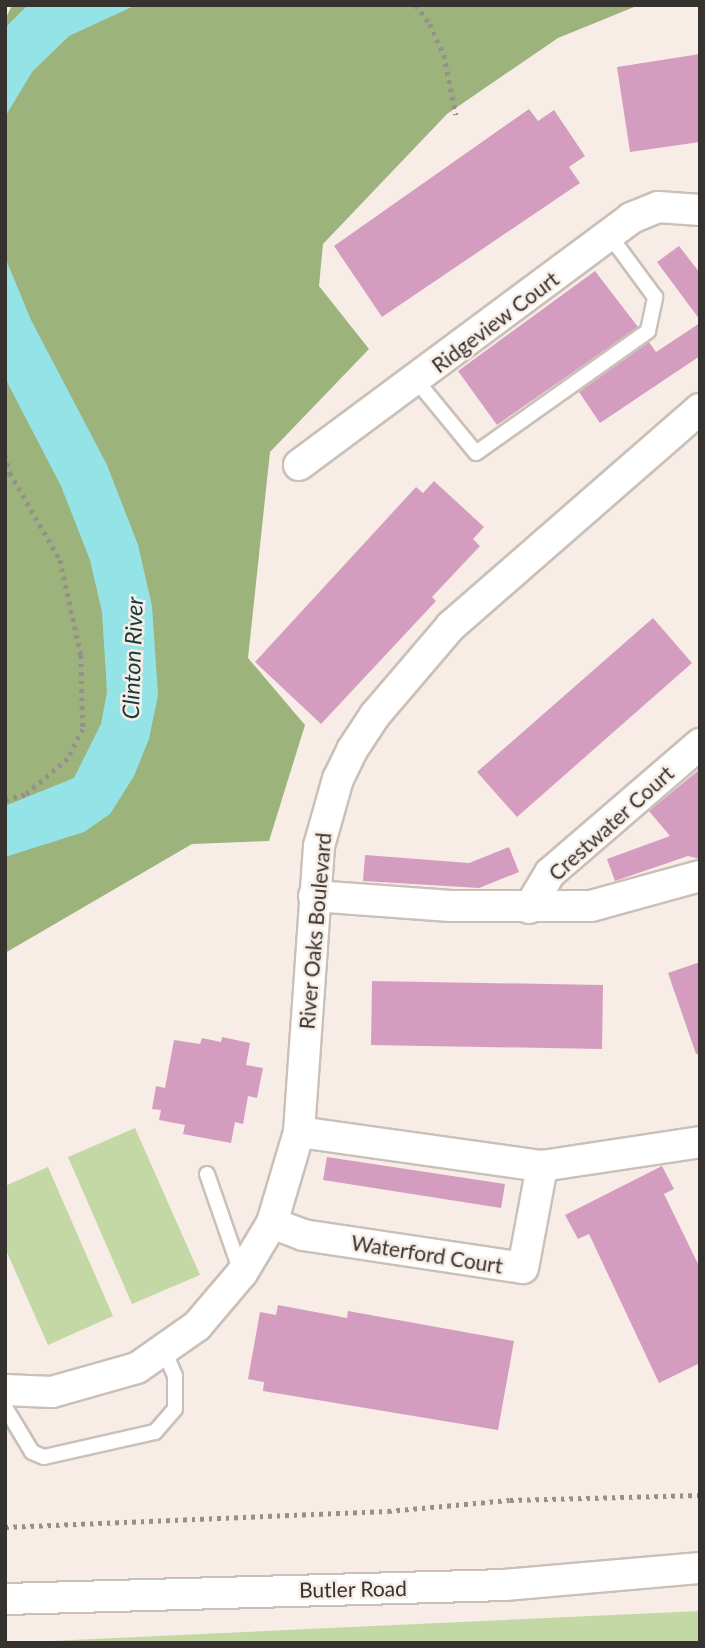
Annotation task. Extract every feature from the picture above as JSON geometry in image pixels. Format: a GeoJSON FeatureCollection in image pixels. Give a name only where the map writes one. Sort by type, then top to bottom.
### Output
{"type":"FeatureCollection","features":[{"type":"Feature","properties":{"kind":"street","name":"Ridgeview Court"},"geometry":{"type":"LineString","coordinates":[[299,465],[632,218],[657,207],[700,210]]}},
{"type":"Feature","properties":{"kind":"street","name":"River Oaks Boulevard"},"geometry":{"type":"LineString","coordinates":[[5,1390],[52,1392],[115,1377],[165,1352],[197,1326],[242,1273],[272,1223],[299,1132],[319,846],[338,779],[375,715],[451,626],[700,409]]}},
{"type":"Feature","properties":{"kind":"street","name":"Crestwater Court"},"geometry":{"type":"LineString","coordinates":[[529,908],[550,873],[700,744]]}},
{"type":"Feature","properties":{"kind":"street","name":"Crestwater Court"},"geometry":{"type":"LineString","coordinates":[[314,896],[529,908],[591,906],[700,876]]}},
{"type":"Feature","properties":{"kind":"street"},"geometry":{"type":"LineString","coordinates":[[299,1132],[542,1166],[700,1142]]}},
{"type":"Feature","properties":{"kind":"street","name":"Waterford Court"},"geometry":{"type":"LineString","coordinates":[[272,1223],[303,1235],[523,1268],[542,1166]]}},
{"type":"Feature","properties":{"kind":"street","name":"Butler Road"},"geometry":{"type":"LineString","coordinates":[[5,1599],[495,1585],[700,1568]]}},
{"type":"Feature","properties":{"kind":"lane"},"geometry":{"type":"LineString","coordinates":[[416,380],[477,453],[648,331],[655,297],[610,236]]}},
{"type":"Feature","properties":{"kind":"lane"},"geometry":{"type":"LineString","coordinates":[[207,1174],[242,1273]]}},
{"type":"Feature","properties":{"kind":"lane"},"geometry":{"type":"LineString","coordinates":[[5,1407],[32,1452],[44,1457],[155,1432],[175,1409],[175,1376],[165,1352]]}},
{"type":"Feature","properties":{"kind":"path"},"geometry":{"type":"LineString","coordinates":[[415,5],[430,24],[444,55],[456,115]]}},
{"type":"Feature","properties":{"kind":"path"},"geometry":{"type":"LineString","coordinates":[[5,456],[10,473],[60,560],[81,655],[83,729],[68,759],[24,795],[5,800]]}},
{"type":"Feature","properties":{"kind":"path"},"geometry":{"type":"LineString","coordinates":[[5,1527],[388,1511],[510,1500],[700,1495]]}},
{"type":"Feature","properties":{"kind":"green space"},"geometry":{"type":"Polygon","coordinates":[[[12,5],[639,5],[558,38],[447,114],[323,244],[319,286],[369,349],[270,452],[248,658],[305,725],[269,841],[192,844],[5,953],[5,20],[12,5]]]}},
{"type":"Feature","properties":{"kind":"green space"},"geometry":{"type":"Polygon","coordinates":[[[135,1128],[200,1275],[132,1304],[68,1157],[135,1128]]]}},
{"type":"Feature","properties":{"kind":"green space"},"geometry":{"type":"Polygon","coordinates":[[[48,1167],[113,1316],[48,1345],[5,1248],[5,1186],[48,1167]]]}},
{"type":"Feature","properties":{"kind":"green space"},"geometry":{"type":"Polygon","coordinates":[[[700,1611],[700,1643],[7,1643],[700,1611]]]}},
{"type":"Feature","properties":{"kind":"water"},"geometry":{"type":"Polygon","coordinates":[[[28,5],[136,5],[69,36],[32,72],[5,117],[5,28],[28,5]]]}},
{"type":"Feature","properties":{"kind":"water","name":"Clinton River"},"geometry":{"type":"Polygon","coordinates":[[[5,257],[31,320],[107,465],[138,545],[152,606],[158,695],[149,739],[134,776],[110,814],[84,832],[5,857],[5,806],[74,778],[101,724],[107,692],[102,612],[90,560],[61,486],[5,378],[5,257]]]}},
{"type":"Feature","properties":{"kind":"building"},"geometry":{"type":"Polygon","coordinates":[[[700,54],[700,142],[630,152],[617,67],[700,54]]]}},
{"type":"Feature","properties":{"kind":"building"},"geometry":{"type":"Polygon","coordinates":[[[529,109],[538,121],[554,110],[585,156],[569,167],[580,183],[382,317],[334,246],[529,109]]]}},
{"type":"Feature","properties":{"kind":"building"},"geometry":{"type":"Polygon","coordinates":[[[679,246],[700,273],[700,320],[657,262],[679,246]]]}},
{"type":"Feature","properties":{"kind":"building"},"geometry":{"type":"Polygon","coordinates":[[[595,271],[638,327],[497,425],[458,371],[595,271]]]}},
{"type":"Feature","properties":{"kind":"building"},"geometry":{"type":"Polygon","coordinates":[[[700,323],[700,356],[600,423],[579,392],[649,342],[656,352],[700,323]]]}},
{"type":"Feature","properties":{"kind":"building"},"geometry":{"type":"Polygon","coordinates":[[[434,481],[484,527],[473,539],[480,546],[432,597],[436,601],[321,724],[255,662],[416,487],[423,493],[434,481]]]}},
{"type":"Feature","properties":{"kind":"building"},"geometry":{"type":"Polygon","coordinates":[[[653,618],[692,663],[517,817],[477,772],[653,618]]]}},
{"type":"Feature","properties":{"kind":"building"},"geometry":{"type":"Polygon","coordinates":[[[700,769],[700,859],[688,856],[615,881],[607,859],[670,836],[649,811],[700,769]]]}},
{"type":"Feature","properties":{"kind":"building"},"geometry":{"type":"Polygon","coordinates":[[[509,847],[519,872],[479,888],[363,881],[365,855],[469,863],[509,847]]]}},
{"type":"Feature","properties":{"kind":"building"},"geometry":{"type":"Polygon","coordinates":[[[700,962],[700,1054],[696,1054],[668,973],[700,962]]]}},
{"type":"Feature","properties":{"kind":"building"},"geometry":{"type":"Polygon","coordinates":[[[372,981],[603,985],[602,1049],[371,1045],[372,981]]]}},
{"type":"Feature","properties":{"kind":"building"},"geometry":{"type":"Polygon","coordinates":[[[222,1037],[250,1043],[246,1065],[263,1068],[257,1098],[248,1096],[243,1124],[235,1122],[231,1143],[183,1134],[185,1125],[159,1120],[161,1110],[152,1109],[156,1086],[165,1088],[174,1040],[200,1044],[202,1038],[221,1042],[222,1037]]]}},
{"type":"Feature","properties":{"kind":"building"},"geometry":{"type":"Polygon","coordinates":[[[327,1157],[505,1184],[501,1208],[323,1180],[327,1157]]]}},
{"type":"Feature","properties":{"kind":"building"},"geometry":{"type":"Polygon","coordinates":[[[662,1166],[674,1189],[664,1194],[700,1268],[700,1363],[659,1383],[589,1234],[578,1239],[565,1215],[662,1166]]]}},
{"type":"Feature","properties":{"kind":"building"},"geometry":{"type":"Polygon","coordinates":[[[278,1305],[347,1318],[348,1311],[514,1341],[498,1430],[263,1391],[264,1382],[248,1379],[260,1312],[276,1315],[278,1305]]]}}]}
